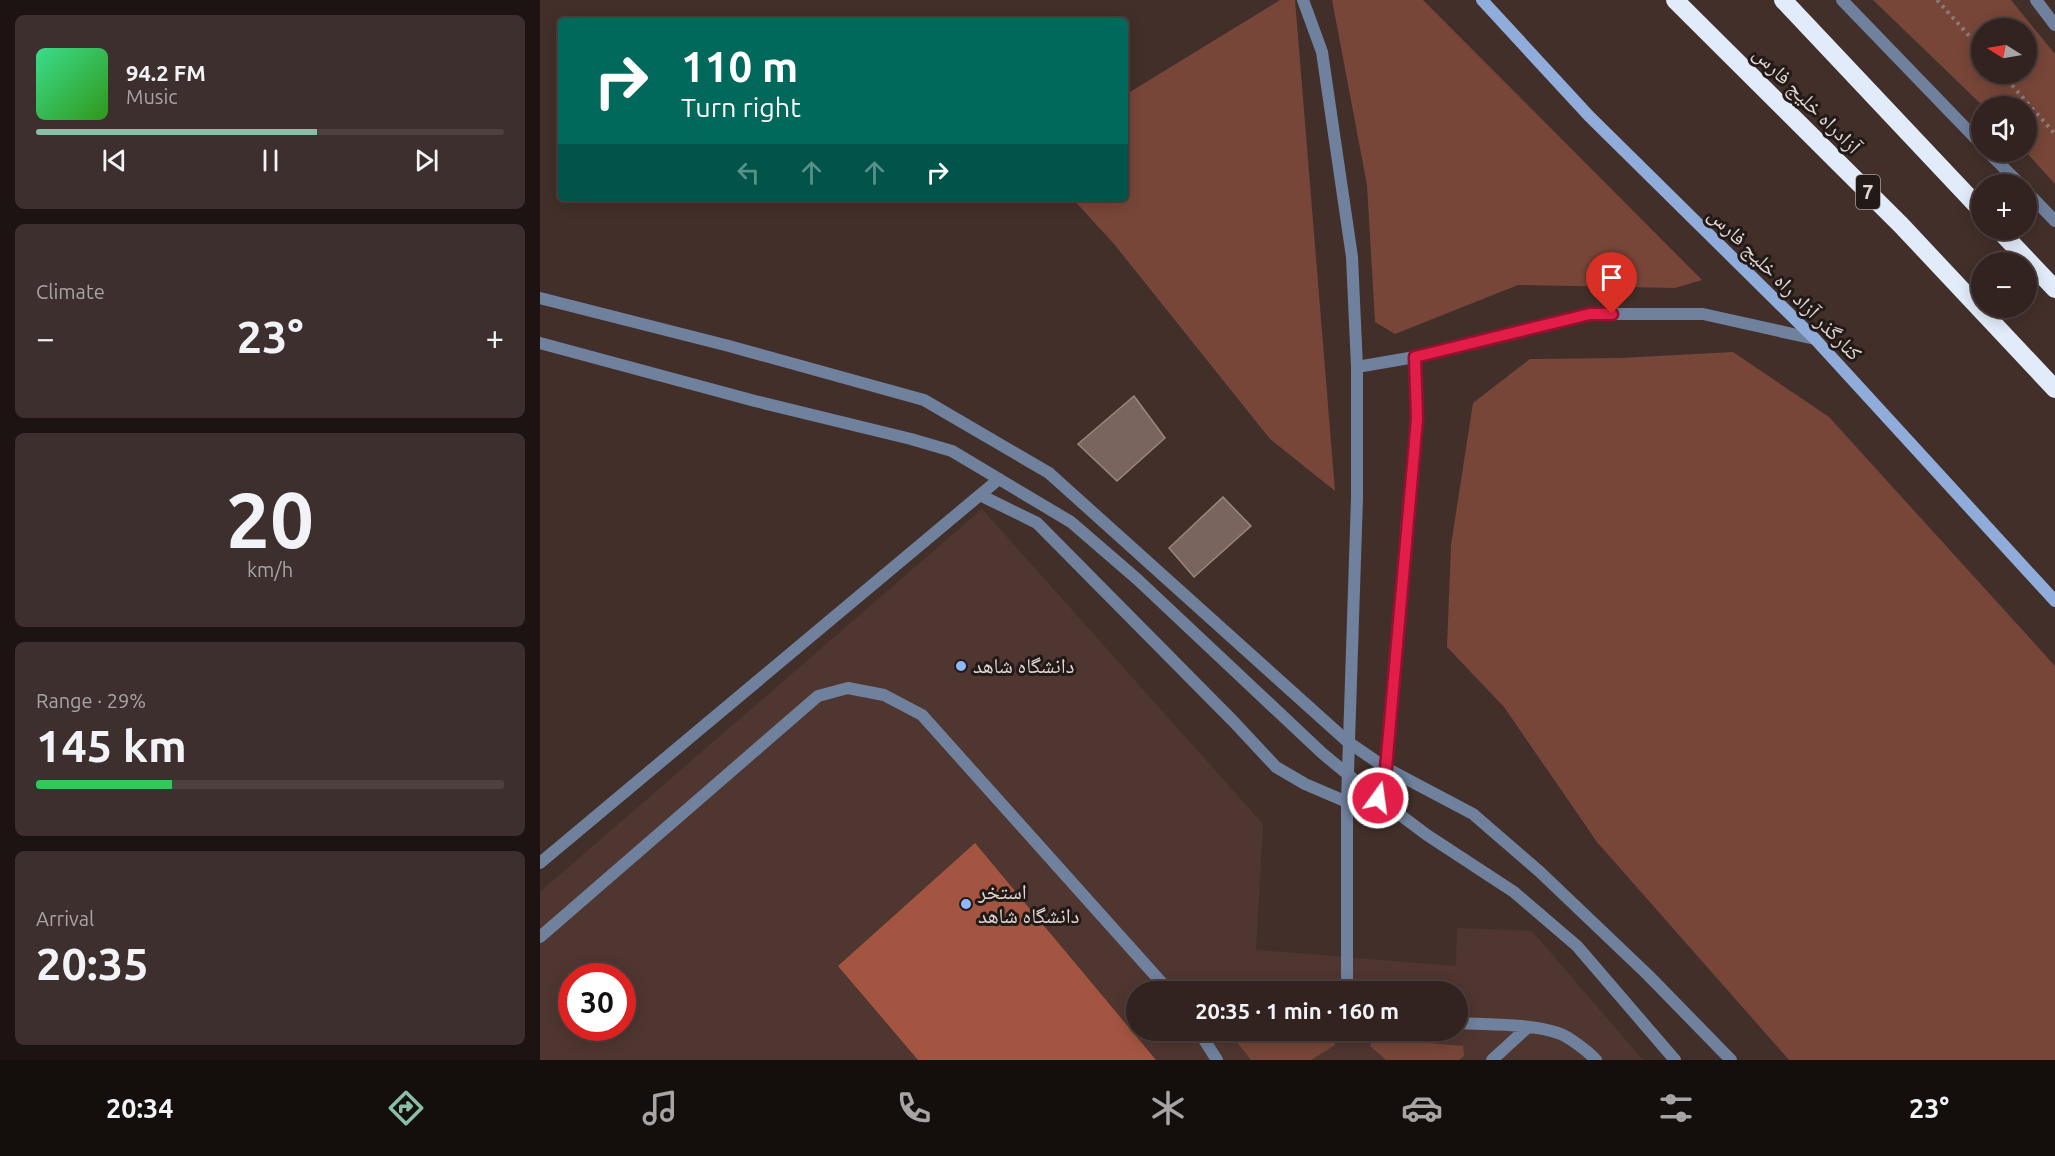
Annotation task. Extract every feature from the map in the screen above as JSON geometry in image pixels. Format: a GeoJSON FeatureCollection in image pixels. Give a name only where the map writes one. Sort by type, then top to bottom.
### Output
{"type":"FeatureCollection","features":[{"type":"Feature","properties":{"kind":"highway","name":"آزادراه خلیج فارس"},"geometry":{"type":"LineString","coordinates":[[1676,0],[1901,225],[2055,389]]}},
{"type":"Feature","properties":{"kind":"highway"},"geometry":{"type":"LineString","coordinates":[[1783,0],[1971,199]]}},
{"type":"Feature","properties":{"kind":"highway"},"geometry":{"type":"LineString","coordinates":[[2008,240],[2055,290]]}},
{"type":"Feature","properties":{"kind":"main road","name":"کنارگذر آزاد راه خلیج فارس"},"geometry":{"type":"LineString","coordinates":[[1482,0],[1589,116],[1815,339],[2055,601]]}},
{"type":"Feature","properties":{"kind":"street"},"geometry":{"type":"LineString","coordinates":[[1303,0],[1322,52],[1352,257],[1357,368],[1357,498],[1347,774],[1347,981]]}},
{"type":"Feature","properties":{"kind":"street"},"geometry":{"type":"LineString","coordinates":[[1842,0],[1971,134]]}},
{"type":"Feature","properties":{"kind":"street"},"geometry":{"type":"LineString","coordinates":[[2036,0],[2055,25]]}},
{"type":"Feature","properties":{"kind":"street"},"geometry":{"type":"LineString","coordinates":[[1998,162],[2010,174]]}},
{"type":"Feature","properties":{"kind":"street"},"geometry":{"type":"LineString","coordinates":[[2037,202],[2055,221]]}},
{"type":"Feature","properties":{"kind":"street"},"geometry":{"type":"LineString","coordinates":[[540,298],[729,346],[924,400],[1049,473],[1348,742],[1386,768],[1473,814],[1540,872],[1648,975],[1731,1060]]}},
{"type":"Feature","properties":{"kind":"street"},"geometry":{"type":"LineString","coordinates":[[1357,368],[1415,357],[1590,314],[1703,314],[1815,339]]}},
{"type":"Feature","properties":{"kind":"street"},"geometry":{"type":"LineString","coordinates":[[540,343],[755,401],[911,439],[952,452],[1071,522],[1137,579],[1347,774],[1427,835],[1514,892],[1577,946],[1676,1060]]}},
{"type":"Feature","properties":{"kind":"street"},"geometry":{"type":"LineString","coordinates":[[1378,798],[1386,768],[1417,419],[1415,357]]}},
{"type":"Feature","properties":{"kind":"street"},"geometry":{"type":"LineString","coordinates":[[540,863],[999,479]]}},
{"type":"Feature","properties":{"kind":"street"},"geometry":{"type":"LineString","coordinates":[[980,495],[1037,523],[1276,767],[1305,784],[1347,802],[1378,798]]}},
{"type":"Feature","properties":{"kind":"street"},"geometry":{"type":"LineString","coordinates":[[540,937],[818,696],[848,688],[884,695],[922,715],[1160,981]]}},
{"type":"Feature","properties":{"kind":"street"},"geometry":{"type":"LineString","coordinates":[[1468,1024],[1559,1033],[1592,1054],[1596,1060]]}},
{"type":"Feature","properties":{"kind":"street"},"geometry":{"type":"LineString","coordinates":[[1492,1060],[1527,1028]]}},
{"type":"Feature","properties":{"kind":"street"},"geometry":{"type":"LineString","coordinates":[[1205,1041],[1217,1060]]}},
{"type":"Feature","properties":{"kind":"path"},"geometry":{"type":"LineString","coordinates":[[1937,0],[1971,38]]}},
{"type":"Feature","properties":{"kind":"path"},"geometry":{"type":"LineString","coordinates":[[2011,84],[2055,134]]}},
{"type":"Feature","properties":{"kind":"shaded area"},"geometry":{"type":"Polygon","coordinates":[[[1280,0],[1295,0],[1335,491],[1270,439],[1114,244],[1075,201],[1128,201],[1128,93],[1280,0]]]}},
{"type":"Feature","properties":{"kind":"shaded area"},"geometry":{"type":"Polygon","coordinates":[[[1332,0],[1423,0],[1702,280],[1675,288],[1518,285],[1395,334],[1375,322],[1367,185],[1332,0]]]}},
{"type":"Feature","properties":{"kind":"shaded area"},"geometry":{"type":"Polygon","coordinates":[[[1873,0],[2011,0],[2026,18],[1971,18],[1971,84],[2037,84],[2037,32],[2055,54],[2055,184],[2035,162],[2037,162],[2037,96],[1973,96],[1873,0]]]}},
{"type":"Feature","properties":{"kind":"shaded area"},"geometry":{"type":"Polygon","coordinates":[[[1733,352],[1829,417],[2055,666],[2055,1060],[1789,1060],[1597,842],[1504,707],[1447,647],[1451,545],[1473,403],[1530,359],[1620,358],[1733,352]]]}},
{"type":"Feature","properties":{"kind":"shaded area","name":"دانشگاه شاهد"},"geometry":{"type":"Polygon","coordinates":[[[982,509],[1263,824],[1256,950],[1456,966],[1457,928],[1532,931],[1643,1060],[540,1060],[540,892],[982,509]]]}},
{"type":"Feature","properties":{"kind":"shaded area","name":"استخر دانشگاه شاهد"},"geometry":{"type":"Polygon","coordinates":[[[975,843],[1126,1024],[1126,1041],[1140,1041],[1156,1060],[918,1060],[838,966],[975,843]]]}},
{"type":"Feature","properties":{"kind":"shaded area"},"geometry":{"type":"Polygon","coordinates":[[[1236,1041],[1334,1041],[1335,1045],[1311,1060],[1251,1060],[1236,1041]]]}},
{"type":"Feature","properties":{"kind":"shaded area"},"geometry":{"type":"Polygon","coordinates":[[[1372,1041],[1407,1041],[1463,1046],[1464,1056],[1459,1060],[1386,1060],[1370,1046],[1372,1041]]]}},
{"type":"Feature","properties":{"kind":"building"},"geometry":{"type":"Polygon","coordinates":[[[1134,396],[1165,438],[1117,481],[1078,444],[1134,396]]]}},
{"type":"Feature","properties":{"kind":"building"},"geometry":{"type":"Polygon","coordinates":[[[1223,497],[1251,526],[1194,577],[1169,548],[1223,497]]]}},
{"type":"Feature","properties":{"kind":"place","name":"دانشگاه شاهد"},"geometry":{"type":"Point","coordinates":[961,666]}},
{"type":"Feature","properties":{"kind":"place","name":"استخر دانشگاه شاهد"},"geometry":{"type":"Point","coordinates":[966,904]}},
{"type":"Feature","properties":{"kind":"route"},"geometry":{"type":"LineString","coordinates":[[1378,798],[1386,768],[1417,419],[1415,357],[1590,314],[1612,314]]}}]}
